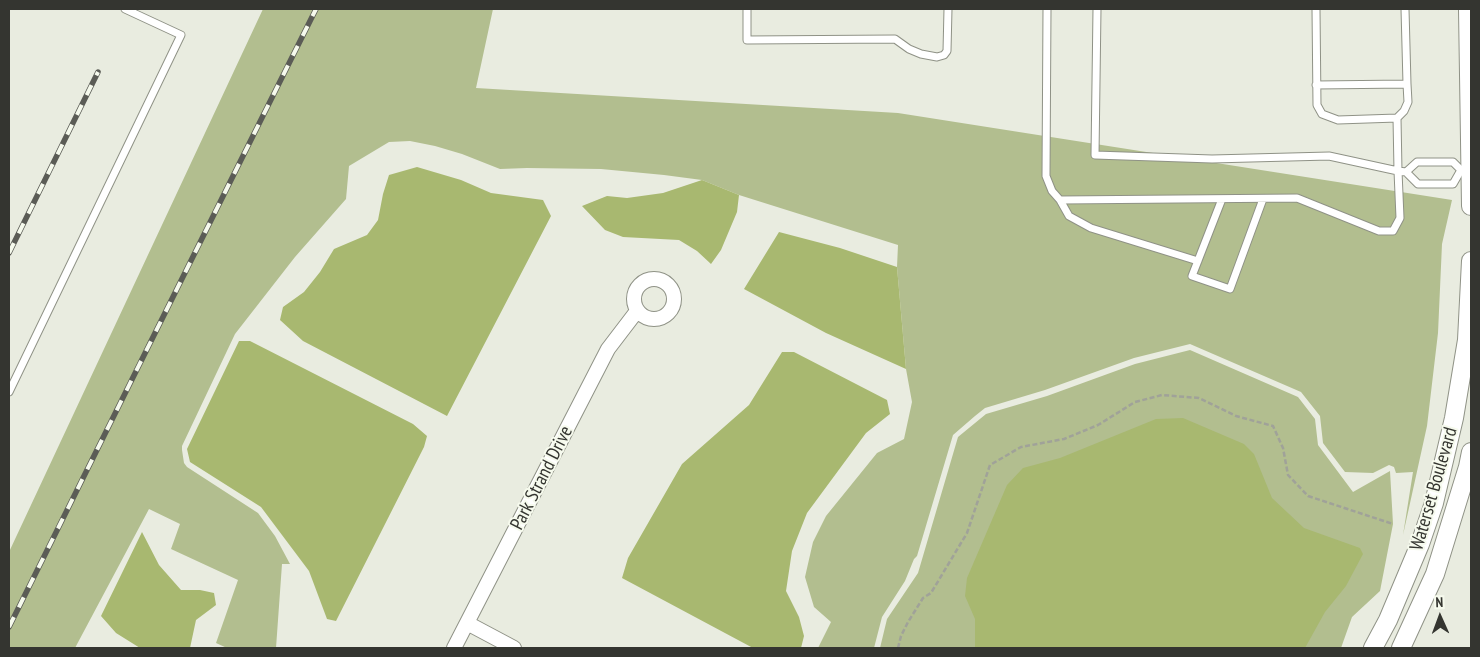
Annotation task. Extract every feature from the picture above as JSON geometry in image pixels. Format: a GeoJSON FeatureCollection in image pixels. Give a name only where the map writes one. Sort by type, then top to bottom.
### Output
{"type":"FeatureCollection","features":[{"type":"Feature","properties":{"kind":"street"},"geometry":{"type":"LineString","coordinates":[[1468,9],[1468,169],[1471,206]]}},
{"type":"Feature","properties":{"kind":"street","name":"Waterset Boulevard"},"geometry":{"type":"LineString","coordinates":[[1373,648],[1388,620],[1417,552],[1434,503],[1454,418],[1467,340],[1471,261]]}},
{"type":"Feature","properties":{"kind":"street","name":"Park Strand Drive"},"geometry":{"type":"LineString","coordinates":[[454,648],[608,349],[637,311]]}},
{"type":"Feature","properties":{"kind":"street","name":"Waterset Boulevard"},"geometry":{"type":"LineString","coordinates":[[1401,648],[1435,574],[1471,452]]}},
{"type":"Feature","properties":{"kind":"street"},"geometry":{"type":"LineString","coordinates":[[467,624],[514,648]]}},
{"type":"Feature","properties":{"kind":"lane"},"geometry":{"type":"LineString","coordinates":[[9,392],[181,35],[125,9]]}},
{"type":"Feature","properties":{"kind":"lane"},"geometry":{"type":"LineString","coordinates":[[747,9],[747,40],[895,39],[909,49],[937,57],[947,52],[948,9]]}},
{"type":"Feature","properties":{"kind":"lane"},"geometry":{"type":"LineString","coordinates":[[1047,9],[1046,176],[1052,191],[1060,200],[1069,216],[1091,228],[1198,260]]}},
{"type":"Feature","properties":{"kind":"lane"},"geometry":{"type":"LineString","coordinates":[[1097,9],[1095,155],[1212,159],[1329,156],[1402,172],[1418,184],[1453,184],[1468,169],[1453,162],[1418,162],[1402,172]]}},
{"type":"Feature","properties":{"kind":"lane"},"geometry":{"type":"LineString","coordinates":[[1316,9],[1316,105],[1322,114],[1338,120],[1398,118]]}},
{"type":"Feature","properties":{"kind":"lane"},"geometry":{"type":"LineString","coordinates":[[1060,200],[1297,198],[1379,231],[1393,231],[1400,218],[1402,172],[1398,118],[1408,102],[1405,9]]}},
{"type":"Feature","properties":{"kind":"lane"},"geometry":{"type":"LineString","coordinates":[[1316,86],[1407,84]]}},
{"type":"Feature","properties":{"kind":"lane"},"geometry":{"type":"LineString","coordinates":[[1222,199],[1192,276],[1230,289],[1263,199]]}},
{"type":"Feature","properties":{"kind":"path"},"geometry":{"type":"LineString","coordinates":[[898,648],[901,636],[914,611],[923,598],[931,593],[967,533],[990,466],[1021,447],[1064,439],[1098,425],[1135,402],[1162,395],[1198,398],[1236,416],[1273,426],[1283,448],[1288,474],[1308,496],[1393,524]]}},
{"type":"Feature","properties":{"kind":"shaded area"},"geometry":{"type":"Polygon","coordinates":[[[263,9],[493,9],[476,88],[898,113],[1452,200],[1442,244],[1438,333],[1427,426],[1403,535],[1413,472],[1396,473],[1394,467],[1389,465],[1373,473],[1345,472],[1323,443],[1320,416],[1301,392],[1190,344],[1134,358],[1045,390],[985,408],[975,416],[953,435],[917,556],[905,581],[882,617],[874,648],[818,648],[831,622],[814,607],[805,577],[813,542],[826,516],[877,453],[904,439],[912,402],[906,369],[897,267],[898,245],[739,195],[702,180],[601,169],[500,169],[435,146],[410,141],[389,142],[349,166],[346,199],[295,257],[235,334],[182,446],[184,463],[187,467],[258,513],[275,536],[290,564],[282,564],[276,648],[227,648],[216,643],[238,580],[171,549],[180,524],[149,509],[75,648],[9,648],[9,552],[263,9]]]}},
{"type":"Feature","properties":{"kind":"shaded area"},"geometry":{"type":"Polygon","coordinates":[[[417,167],[461,180],[491,193],[543,200],[551,216],[447,416],[303,341],[280,320],[283,307],[304,292],[320,272],[334,249],[367,235],[378,220],[389,175],[417,167]]]}},
{"type":"Feature","properties":{"kind":"shaded area"},"geometry":{"type":"Polygon","coordinates":[[[702,180],[739,195],[737,212],[721,250],[711,264],[697,251],[679,240],[623,237],[605,230],[582,206],[607,196],[627,198],[663,193],[702,180]]]}},
{"type":"Feature","properties":{"kind":"shaded area"},"geometry":{"type":"Polygon","coordinates":[[[779,232],[840,248],[897,267],[906,369],[826,333],[744,289],[779,232]]]}},
{"type":"Feature","properties":{"kind":"shaded area"},"geometry":{"type":"Polygon","coordinates":[[[239,341],[250,341],[413,424],[427,436],[424,447],[336,621],[327,619],[309,571],[261,507],[190,462],[187,449],[239,341]]]}},
{"type":"Feature","properties":{"kind":"shaded area"},"geometry":{"type":"Polygon","coordinates":[[[1190,350],[1298,397],[1315,419],[1318,445],[1353,492],[1390,471],[1393,524],[1380,591],[1352,617],[1341,648],[880,648],[887,619],[918,573],[958,437],[986,414],[1047,396],[1135,364],[1190,350]]]}},
{"type":"Feature","properties":{"kind":"shaded area"},"geometry":{"type":"Polygon","coordinates":[[[782,352],[794,352],[887,400],[890,414],[866,433],[807,513],[792,551],[786,591],[799,617],[804,636],[801,648],[753,648],[622,578],[628,558],[682,464],[749,405],[782,352]]]}},
{"type":"Feature","properties":{"kind":"shaded area"},"geometry":{"type":"Polygon","coordinates":[[[1183,418],[1244,444],[1254,454],[1272,498],[1304,528],[1360,548],[1363,554],[1346,586],[1325,612],[1305,648],[974,648],[975,619],[965,596],[967,578],[1007,485],[1023,468],[1060,458],[1156,419],[1183,418]]]}},
{"type":"Feature","properties":{"kind":"shaded area"},"geometry":{"type":"Polygon","coordinates":[[[142,532],[159,565],[181,590],[200,590],[214,593],[216,605],[196,620],[190,648],[140,648],[116,633],[101,616],[142,532]]]}},
{"type":"Feature","properties":{"kind":"railway"},"geometry":{"type":"LineString","coordinates":[[9,627],[316,9]]}},
{"type":"Feature","properties":{"kind":"railway"},"geometry":{"type":"LineString","coordinates":[[9,253],[98,72]]}}]}
